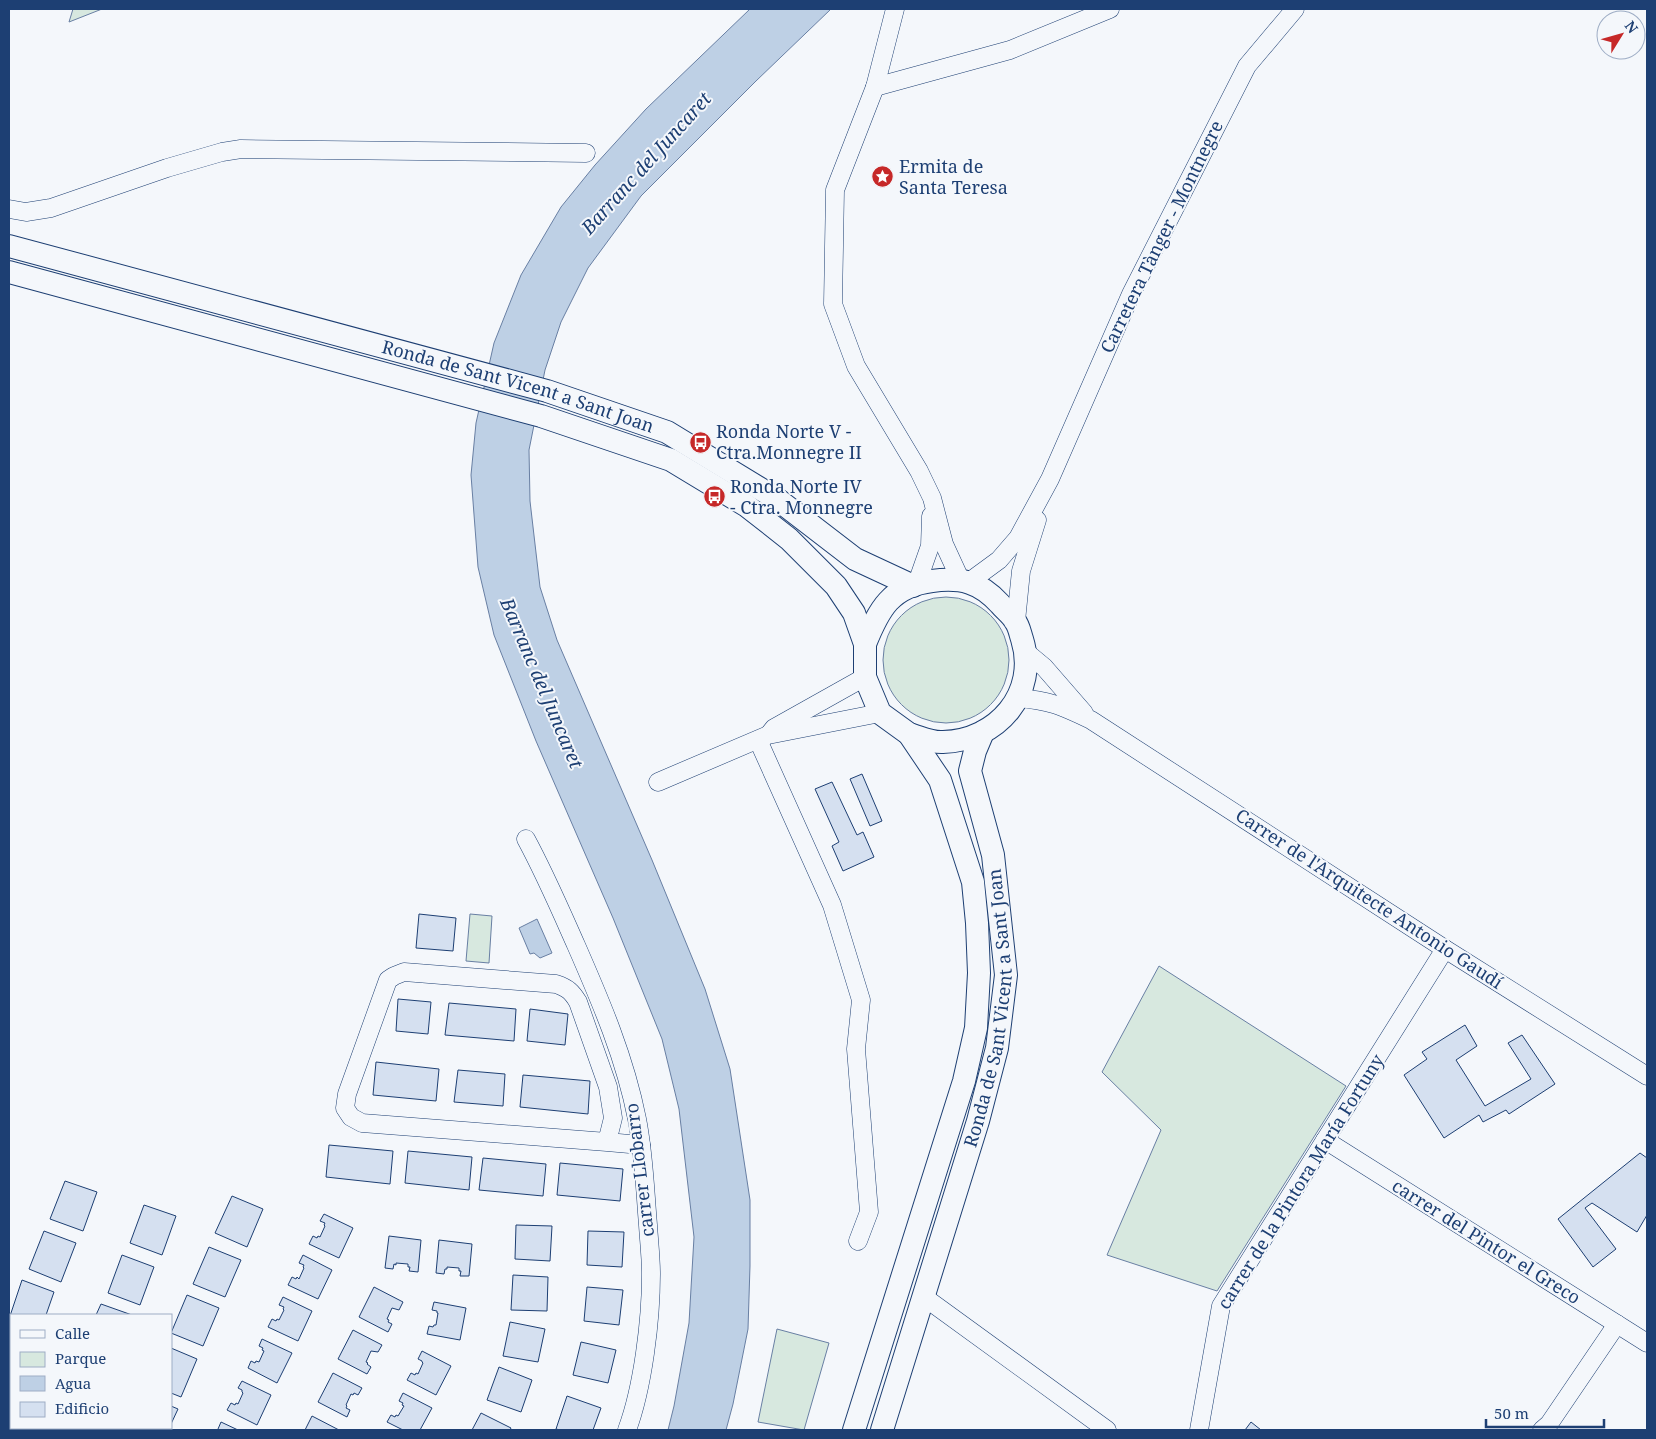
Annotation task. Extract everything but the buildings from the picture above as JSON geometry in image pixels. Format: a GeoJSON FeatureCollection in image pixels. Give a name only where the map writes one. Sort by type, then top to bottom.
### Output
{"type":"FeatureCollection","features":[{"type":"Feature","properties":{"kind":"main road","name":"Ronda de Sant Vicent a Sant Joan"},"geometry":{"type":"LineString","coordinates":[[9,246],[547,391],[666,432],[777,499],[855,559],[916,584]]}},
{"type":"Feature","properties":{"kind":"main road","name":"Ronda de Sant Vicent a Sant Joan"},"geometry":{"type":"LineString","coordinates":[[9,272],[541,416],[671,460],[747,506],[789,539],[836,586],[854,613],[865,644],[865,677],[880,713],[910,734],[940,780],[973,882],[979,973],[976,1028],[964,1081],[854,1430]]}},
{"type":"Feature","properties":{"kind":"main road","name":"Ronda de Sant Vicent a Sant Joan"},"geometry":{"type":"LineString","coordinates":[[865,644],[875,619],[892,596],[916,584],[941,580],[965,581],[990,593],[1016,621],[1026,652],[1024,680],[1014,706],[998,724],[983,732],[975,750],[970,771],[994,855],[1006,974],[997,1048],[978,1121],[882,1430]]}},
{"type":"Feature","properties":{"kind":"main road"},"geometry":{"type":"LineString","coordinates":[[910,734],[941,742],[970,739],[983,732]]}},
{"type":"Feature","properties":{"kind":"street"},"geometry":{"type":"LineString","coordinates":[[895,9],[875,88],[835,190],[833,304],[856,366],[920,471],[932,498],[944,544],[965,581]]}},
{"type":"Feature","properties":{"kind":"street"},"geometry":{"type":"LineString","coordinates":[[875,88],[1010,50],[1110,9]]}},
{"type":"Feature","properties":{"kind":"street","name":"Carretera Tànger - Montnegre"},"geometry":{"type":"LineString","coordinates":[[965,581],[999,560],[1018,538],[1050,479],[1131,294],[1247,66],[1295,9]]}},
{"type":"Feature","properties":{"kind":"street"},"geometry":{"type":"LineString","coordinates":[[9,209],[26,212],[51,208],[167,168],[222,152],[241,149],[586,153]]}},
{"type":"Feature","properties":{"kind":"street","name":"Carretera Tànger - Montnegre"},"geometry":{"type":"LineString","coordinates":[[1016,621],[1021,571],[1050,479]]}},
{"type":"Feature","properties":{"kind":"street"},"geometry":{"type":"LineString","coordinates":[[916,584],[930,546],[932,498]]}},
{"type":"Feature","properties":{"kind":"street","name":"Carrer de l'Arquitecte Antonio Gaudí"},"geometry":{"type":"LineString","coordinates":[[1026,652],[1044,667],[1091,720]]}},
{"type":"Feature","properties":{"kind":"street"},"geometry":{"type":"LineString","coordinates":[[763,738],[774,728],[865,677]]}},
{"type":"Feature","properties":{"kind":"street","name":"Carrer de l'Arquitecte Antonio Gaudí"},"geometry":{"type":"LineString","coordinates":[[1017,698],[1040,699],[1063,706],[1091,720],[1445,949],[1647,1076]]}},
{"type":"Feature","properties":{"kind":"street"},"geometry":{"type":"LineString","coordinates":[[658,782],[763,738],[880,713]]}},
{"type":"Feature","properties":{"kind":"street"},"geometry":{"type":"LineString","coordinates":[[763,738],[832,904],[861,1000],[856,1049],[869,1212],[858,1241]]}},
{"type":"Feature","properties":{"kind":"street","name":"carrer Llobarro"},"geometry":{"type":"LineString","coordinates":[[526,840],[540,865],[609,1020],[630,1084],[642,1145],[651,1273],[645,1346],[632,1416],[627,1430]]}},
{"type":"Feature","properties":{"kind":"street","name":"carrer de la Pintora María Fortuny"},"geometry":{"type":"LineString","coordinates":[[1199,1430],[1221,1306],[1445,949]]}},
{"type":"Feature","properties":{"kind":"street"},"geometry":{"type":"LineString","coordinates":[[607,1142],[613,1118],[608,1087],[578,1002],[573,993],[566,987],[556,984],[404,972],[388,980],[347,1094],[345,1108],[351,1117],[362,1122],[642,1145]]}},
{"type":"Feature","properties":{"kind":"street","name":"carrer del Pintor el Greco"},"geometry":{"type":"LineString","coordinates":[[1325,1140],[1647,1343]]}},
{"type":"Feature","properties":{"kind":"street"},"geometry":{"type":"LineString","coordinates":[[924,1297],[1085,1422],[1107,1430]]}},
{"type":"Feature","properties":{"kind":"street"},"geometry":{"type":"LineString","coordinates":[[1542,1430],[1549,1424],[1616,1324]]}},
{"type":"Feature","properties":{"kind":"green space"},"geometry":{"type":"Polygon","coordinates":[[[73,9],[102,9],[69,22],[73,9]]]}},
{"type":"Feature","properties":{"kind":"green space"},"geometry":{"type":"Polygon","coordinates":[[[946,597],[970,602],[991,615],[1004,636],[1009,660],[1004,684],[991,705],[970,718],[946,723],[922,718],[901,705],[888,684],[883,660],[888,636],[901,615],[922,602],[946,597]]]}},
{"type":"Feature","properties":{"kind":"green space"},"geometry":{"type":"Polygon","coordinates":[[[470,914],[492,916],[489,963],[466,961],[470,914]]]}},
{"type":"Feature","properties":{"kind":"green space"},"geometry":{"type":"Polygon","coordinates":[[[1159,966],[1346,1086],[1217,1291],[1107,1255],[1161,1130],[1102,1072],[1159,966]]]}},
{"type":"Feature","properties":{"kind":"green space"},"geometry":{"type":"Polygon","coordinates":[[[777,1329],[829,1343],[804,1430],[758,1422],[777,1329]]]}},
{"type":"Feature","properties":{"kind":"water","name":"Barranc del Juncaret"},"geometry":{"type":"Polygon","coordinates":[[[750,9],[831,9],[641,196],[588,268],[561,322],[545,370],[529,450],[530,501],[540,587],[557,640],[652,860],[705,989],[730,1069],[750,1200],[748,1329],[726,1430],[668,1430],[689,1323],[694,1237],[679,1109],[662,1039],[613,918],[536,741],[494,635],[478,567],[471,475],[476,423],[494,343],[521,275],[561,207],[595,165],[646,109],[750,9]]]}},
{"type":"Feature","properties":{"kind":"water"},"geometry":{"type":"Polygon","coordinates":[[[537,919],[552,953],[540,958],[534,953],[530,954],[519,928],[537,919]]]}},
{"type":"Feature","properties":{"kind":"place","name":"Ermita de Santa Teresa"},"geometry":{"type":"Point","coordinates":[883,177]}},
{"type":"Feature","properties":{"kind":"place","name":"Ronda Norte V - Ctra.Monnegre II"},"geometry":{"type":"Point","coordinates":[700,442]}},
{"type":"Feature","properties":{"kind":"place","name":"Ronda Norte IV - Ctra. Monnegre"},"geometry":{"type":"Point","coordinates":[714,497]}}]}
